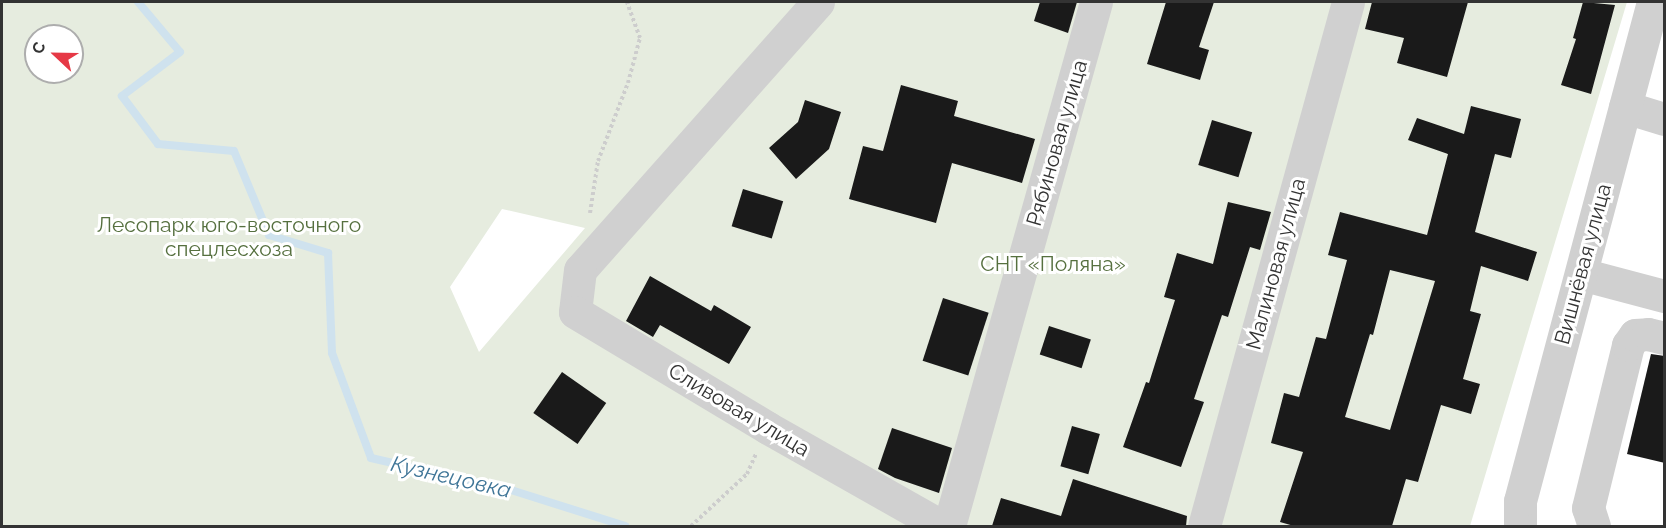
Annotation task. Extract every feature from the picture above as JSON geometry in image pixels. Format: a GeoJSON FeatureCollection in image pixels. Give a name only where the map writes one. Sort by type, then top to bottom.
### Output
{"type":"FeatureCollection","features":[{"type":"Feature","properties":{"kind":"lane","name":"Сливовая улица"},"geometry":{"type":"LineString","coordinates":[[818,2],[580,270],[575,312],[768,428],[941,526]]}},
{"type":"Feature","properties":{"kind":"lane","name":"Рябиновая улица"},"geometry":{"type":"LineString","coordinates":[[950,526],[1096,2]]}},
{"type":"Feature","properties":{"kind":"lane","name":"Малиновая улица"},"geometry":{"type":"LineString","coordinates":[[1204,526],[1348,2]]}},
{"type":"Feature","properties":{"kind":"lane","name":"Вишнёвая улица"},"geometry":{"type":"LineString","coordinates":[[1520,526],[1520,501],[1653,2]]}},
{"type":"Feature","properties":{"kind":"lane"},"geometry":{"type":"LineString","coordinates":[[1625,107],[1665,119]]}},
{"type":"Feature","properties":{"kind":"lane"},"geometry":{"type":"LineString","coordinates":[[1581,274],[1665,296]]}},
{"type":"Feature","properties":{"kind":"lane"},"geometry":{"type":"LineString","coordinates":[[1594,526],[1588,508],[1628,345],[1635,335],[1648,334],[1665,338]]}},
{"type":"Feature","properties":{"kind":"path"},"geometry":{"type":"LineString","coordinates":[[589,216],[598,161],[628,83],[640,38],[627,2]]}},
{"type":"Feature","properties":{"kind":"path"},"geometry":{"type":"LineString","coordinates":[[691,526],[747,474],[768,428]]}},
{"type":"Feature","properties":{"kind":"green space","name":"СНТ «Поляна»"},"geometry":{"type":"Polygon","coordinates":[[[2,2],[1627,2],[1470,526],[2,526],[2,2]],[[502,209],[450,287],[479,352],[585,228],[502,209]]]}},
{"type":"Feature","properties":{"kind":"building"},"geometry":{"type":"Polygon","coordinates":[[[1040,2],[1077,2],[1068,33],[1034,21],[1040,2]]]}},
{"type":"Feature","properties":{"kind":"building"},"geometry":{"type":"Polygon","coordinates":[[[1166,2],[1214,2],[1199,47],[1209,50],[1200,80],[1147,64],[1166,2]]]}},
{"type":"Feature","properties":{"kind":"building"},"geometry":{"type":"Polygon","coordinates":[[[1372,2],[1468,2],[1447,77],[1397,63],[1404,38],[1365,29],[1372,2]]]}},
{"type":"Feature","properties":{"kind":"building"},"geometry":{"type":"Polygon","coordinates":[[[1583,2],[1615,5],[1591,94],[1561,85],[1576,39],[1573,38],[1583,2]]]}},
{"type":"Feature","properties":{"kind":"building"},"geometry":{"type":"Polygon","coordinates":[[[901,85],[958,101],[954,116],[1035,139],[1022,183],[952,163],[936,223],[849,199],[863,146],[883,151],[901,85]]]}},
{"type":"Feature","properties":{"kind":"building"},"geometry":{"type":"Polygon","coordinates":[[[805,100],[841,112],[829,149],[796,179],[769,148],[798,122],[805,100]]]}},
{"type":"Feature","properties":{"kind":"building"},"geometry":{"type":"Polygon","coordinates":[[[1471,106],[1521,119],[1511,158],[1495,154],[1475,232],[1537,252],[1528,281],[1481,266],[1470,311],[1481,314],[1463,379],[1480,384],[1471,414],[1441,405],[1418,482],[1406,479],[1392,526],[1294,526],[1280,522],[1303,452],[1271,443],[1284,393],[1299,397],[1316,337],[1326,339],[1347,260],[1328,255],[1340,212],[1427,235],[1448,154],[1408,140],[1417,118],[1464,134],[1471,106]],[[1390,270],[1373,335],[1370,334],[1345,417],[1390,430],[1435,281],[1390,270]]]}},
{"type":"Feature","properties":{"kind":"building"},"geometry":{"type":"Polygon","coordinates":[[[1212,120],[1252,132],[1238,177],[1198,165],[1212,120]]]}},
{"type":"Feature","properties":{"kind":"building"},"geometry":{"type":"Polygon","coordinates":[[[743,189],[783,201],[772,239],[732,226],[743,189]]]}},
{"type":"Feature","properties":{"kind":"building"},"geometry":{"type":"Polygon","coordinates":[[[1228,202],[1271,212],[1260,250],[1250,247],[1228,317],[1222,315],[1194,399],[1204,402],[1181,467],[1123,447],[1146,382],[1149,383],[1175,300],[1164,297],[1177,253],[1213,264],[1228,202]]]}},
{"type":"Feature","properties":{"kind":"building"},"geometry":{"type":"Polygon","coordinates":[[[650,276],[711,311],[714,305],[751,327],[729,364],[660,325],[653,337],[626,321],[650,276]]]}},
{"type":"Feature","properties":{"kind":"building"},"geometry":{"type":"Polygon","coordinates":[[[943,298],[989,313],[968,376],[923,361],[943,298]]]}},
{"type":"Feature","properties":{"kind":"building"},"geometry":{"type":"Polygon","coordinates":[[[1049,326],[1091,340],[1082,368],[1040,355],[1049,326]]]}},
{"type":"Feature","properties":{"kind":"building"},"geometry":{"type":"Polygon","coordinates":[[[1651,354],[1665,356],[1665,463],[1627,454],[1651,354]]]}},
{"type":"Feature","properties":{"kind":"building"},"geometry":{"type":"Polygon","coordinates":[[[562,372],[606,403],[578,444],[533,413],[562,372]]]}},
{"type":"Feature","properties":{"kind":"building"},"geometry":{"type":"Polygon","coordinates":[[[1072,426],[1100,434],[1088,474],[1060,466],[1072,426]]]}},
{"type":"Feature","properties":{"kind":"building"},"geometry":{"type":"Polygon","coordinates":[[[892,428],[952,448],[939,493],[895,478],[878,469],[892,428]]]}},
{"type":"Feature","properties":{"kind":"building"},"geometry":{"type":"Polygon","coordinates":[[[1073,479],[1187,516],[1186,526],[992,526],[1001,498],[1061,516],[1073,479]]]}},
{"type":"Feature","properties":{"kind":"waterway","name":"Кузнецовка"},"geometry":{"type":"LineString","coordinates":[[138,2],[180,52],[122,96],[158,144],[234,151],[269,235],[328,253],[332,353],[371,458],[511,490],[625,526]]}},
{"type":"Feature","properties":{"kind":"park label","name":"Лесопарк юго-восточного спецлесхоза"},"geometry":{"type":"Point","coordinates":[229,237]}}]}
